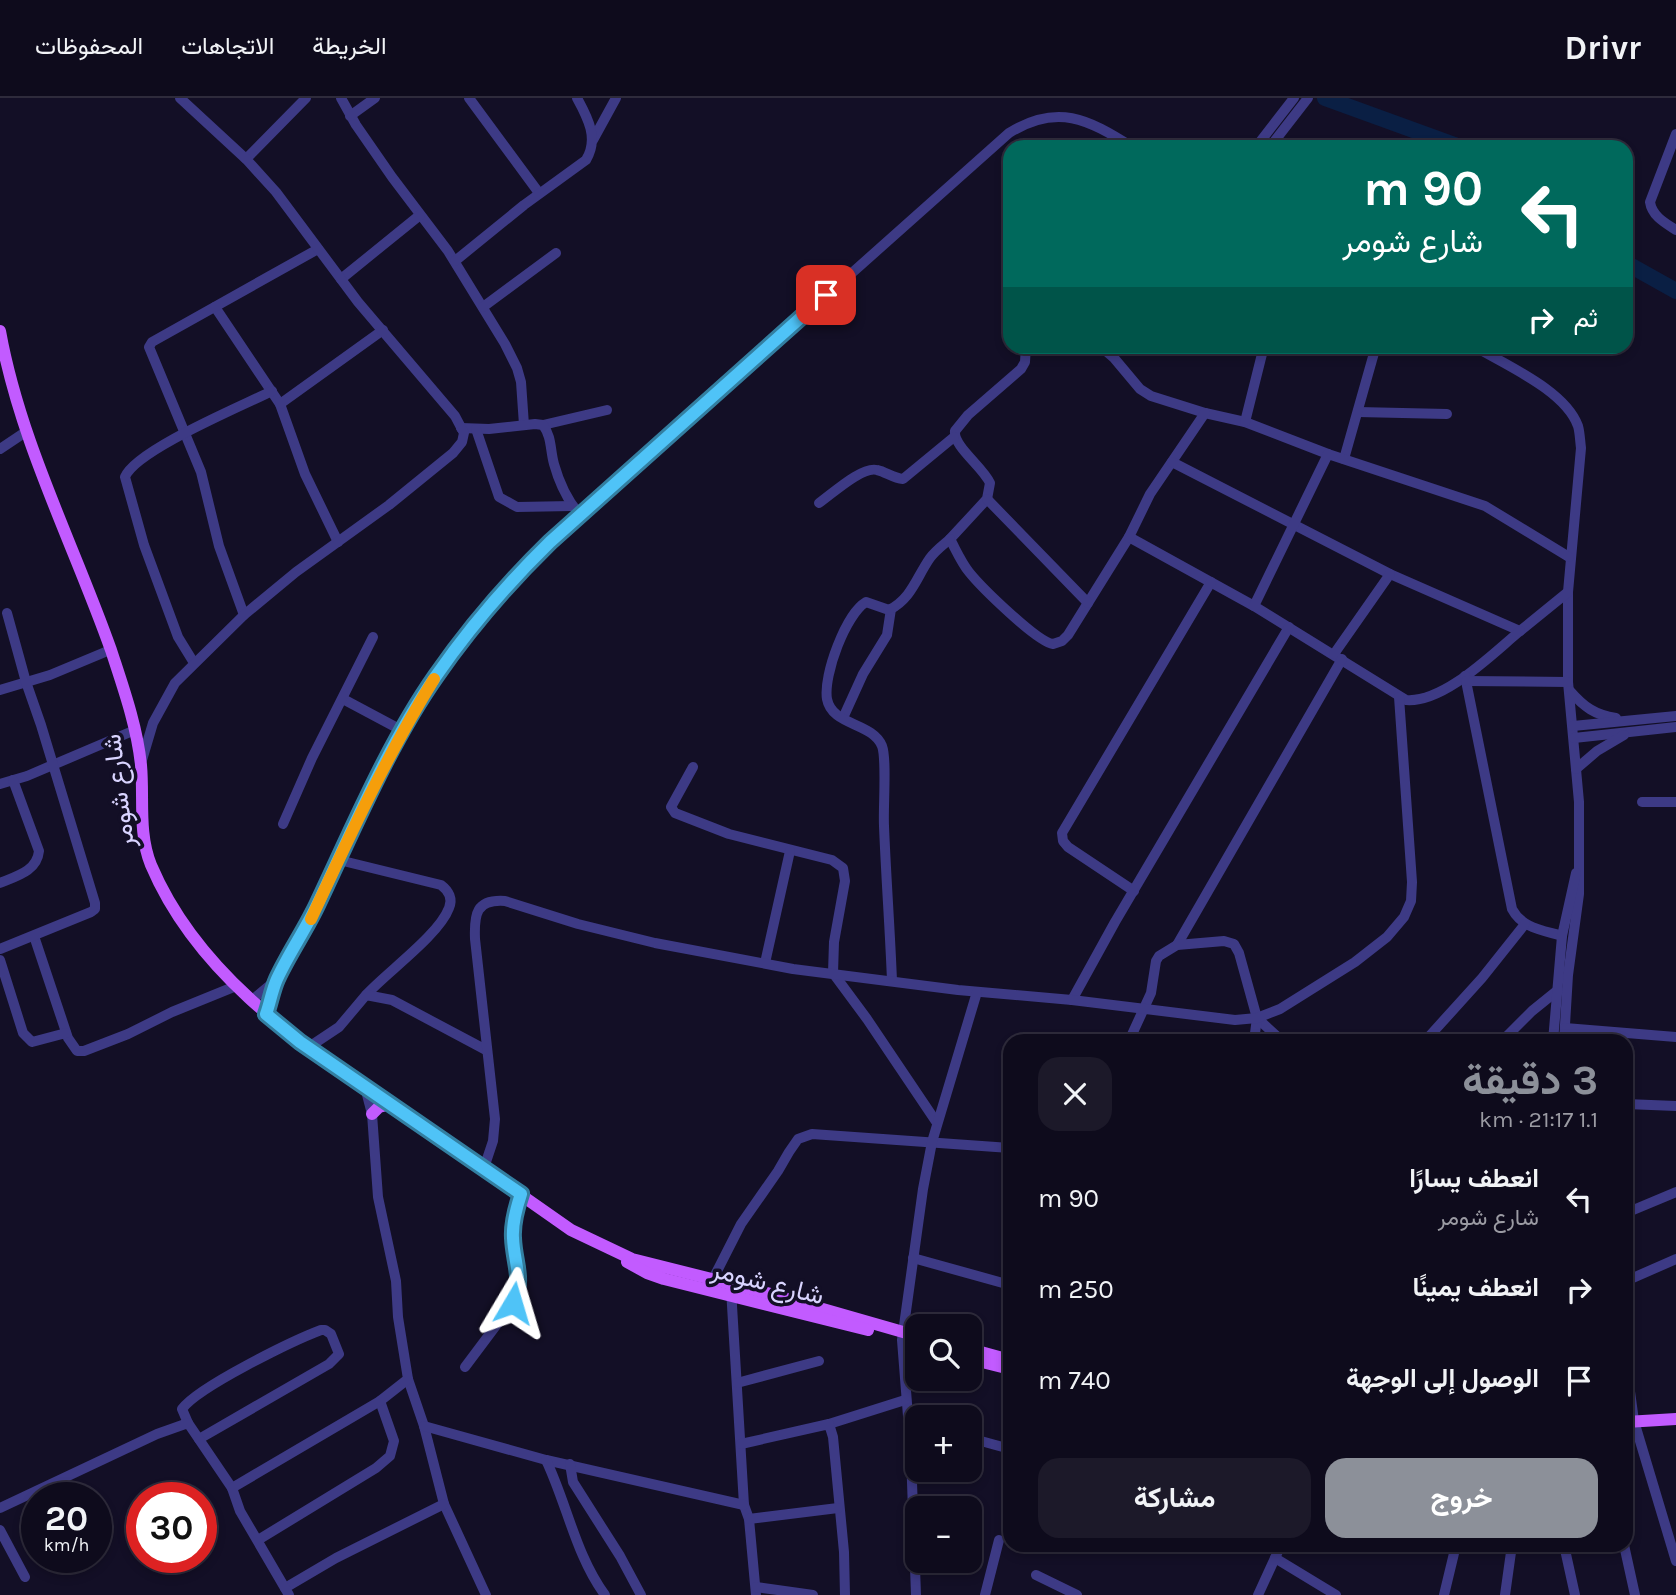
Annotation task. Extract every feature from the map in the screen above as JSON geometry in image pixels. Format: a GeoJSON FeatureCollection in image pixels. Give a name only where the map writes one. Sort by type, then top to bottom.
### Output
{"type":"FeatureCollection","features":[{"type":"Feature","properties":{"kind":"main road","name":"شارع شومر"},"geometry":{"type":"LineString","coordinates":[[0,331],[7,367],[27,431],[110,650],[135,730],[141,763],[142,812],[150,862],[184,925],[236,986],[266,1014],[365,1087],[571,1230],[647,1273],[731,1290],[905,1338]]}},
{"type":"Feature","properties":{"kind":"main road"},"geometry":{"type":"LineString","coordinates":[[372,1114],[379,1107],[390,1104]]}},
{"type":"Feature","properties":{"kind":"main road","name":"شارع شومر"},"geometry":{"type":"LineString","coordinates":[[613,1252],[713,1279],[731,1290]]}},
{"type":"Feature","properties":{"kind":"main road"},"geometry":{"type":"LineString","coordinates":[[982,1352],[1003,1358]]}},
{"type":"Feature","properties":{"kind":"main road"},"geometry":{"type":"LineString","coordinates":[[982,1362],[1003,1367]]}},
{"type":"Feature","properties":{"kind":"main road"},"geometry":{"type":"LineString","coordinates":[[1633,1421],[1676,1419]]}},
{"type":"Feature","properties":{"kind":"street"},"geometry":{"type":"LineString","coordinates":[[246,159],[306,98]]}},
{"type":"Feature","properties":{"kind":"street"},"geometry":{"type":"LineString","coordinates":[[341,98],[420,215],[455,261],[483,307],[517,368],[523,390],[524,425]]}},
{"type":"Feature","properties":{"kind":"street"},"geometry":{"type":"LineString","coordinates":[[351,116],[375,98]]}},
{"type":"Feature","properties":{"kind":"street"},"geometry":{"type":"LineString","coordinates":[[577,98],[587,118],[593,140]]}},
{"type":"Feature","properties":{"kind":"street"},"geometry":{"type":"LineString","coordinates":[[455,261],[539,193],[586,160],[591,153],[593,140],[616,98]]}},
{"type":"Feature","properties":{"kind":"street"},"geometry":{"type":"LineString","coordinates":[[141,763],[153,723],[165,698],[194,663],[244,615],[296,572],[453,453],[462,442],[464,433],[455,416],[341,279],[276,192],[246,159],[183,99]]}},
{"type":"Feature","properties":{"kind":"street"},"geometry":{"type":"LineString","coordinates":[[472,99],[539,193]]}},
{"type":"Feature","properties":{"kind":"street"},"geometry":{"type":"LineString","coordinates":[[1261,140],[1292,100]]}},
{"type":"Feature","properties":{"kind":"street"},"geometry":{"type":"LineString","coordinates":[[1275,140],[1305,102]]}},
{"type":"Feature","properties":{"kind":"street"},"geometry":{"type":"LineString","coordinates":[[266,1014],[277,980],[307,927],[403,732],[435,677],[478,619],[513,579],[580,515],[1009,133],[1026,122],[1061,115],[1085,120],[1119,140]]}},
{"type":"Feature","properties":{"kind":"street"},"geometry":{"type":"LineString","coordinates":[[1676,134],[1650,202],[1658,218],[1676,230]]}},
{"type":"Feature","properties":{"kind":"street"},"geometry":{"type":"LineString","coordinates":[[341,279],[420,215]]}},
{"type":"Feature","properties":{"kind":"street"},"geometry":{"type":"LineString","coordinates":[[244,615],[219,546],[201,472],[149,347],[152,342],[318,249]]}},
{"type":"Feature","properties":{"kind":"street"},"geometry":{"type":"LineString","coordinates":[[483,307],[556,253]]}},
{"type":"Feature","properties":{"kind":"street"},"geometry":{"type":"LineString","coordinates":[[215,307],[280,404],[305,474],[338,542]]}},
{"type":"Feature","properties":{"kind":"street"},"geometry":{"type":"LineString","coordinates":[[280,404],[383,330]]}},
{"type":"Feature","properties":{"kind":"street"},"geometry":{"type":"LineString","coordinates":[[819,503],[866,470],[879,470],[894,478],[903,479],[954,437],[968,415],[1021,369],[1026,354]]}},
{"type":"Feature","properties":{"kind":"street"},"geometry":{"type":"LineString","coordinates":[[1109,354],[1145,393],[1205,413],[1245,422],[1328,454],[1485,506],[1570,557]]}},
{"type":"Feature","properties":{"kind":"street"},"geometry":{"type":"LineString","coordinates":[[1245,422],[1262,354]]}},
{"type":"Feature","properties":{"kind":"street"},"geometry":{"type":"LineString","coordinates":[[1344,459],[1374,354]]}},
{"type":"Feature","properties":{"kind":"street"},"geometry":{"type":"LineString","coordinates":[[1487,354],[1549,392],[1566,407],[1577,424],[1581,448],[1568,592],[1569,686],[1579,802],[1579,894],[1567,985],[1565,1034]]}},
{"type":"Feature","properties":{"kind":"street"},"geometry":{"type":"LineString","coordinates":[[194,663],[178,637],[124,483],[126,473],[162,444],[272,391]]}},
{"type":"Feature","properties":{"kind":"street"},"geometry":{"type":"LineString","coordinates":[[461,428],[542,425],[607,410]]}},
{"type":"Feature","properties":{"kind":"street"},"geometry":{"type":"LineString","coordinates":[[1358,412],[1447,414]]}},
{"type":"Feature","properties":{"kind":"street"},"geometry":{"type":"LineString","coordinates":[[950,538],[971,575],[1044,642],[1054,645],[1065,639],[1129,537],[1150,494],[1205,413]]}},
{"type":"Feature","properties":{"kind":"street"},"geometry":{"type":"LineString","coordinates":[[542,425],[551,441],[553,462],[572,506],[580,515]]}},
{"type":"Feature","properties":{"kind":"street"},"geometry":{"type":"LineString","coordinates":[[476,429],[499,498],[517,507],[572,506]]}},
{"type":"Feature","properties":{"kind":"street"},"geometry":{"type":"LineString","coordinates":[[0,449],[27,431]]}},
{"type":"Feature","properties":{"kind":"street"},"geometry":{"type":"LineString","coordinates":[[843,718],[863,674],[887,635],[891,609],[913,591],[932,555],[987,499],[990,491],[988,477],[954,437]]}},
{"type":"Feature","properties":{"kind":"street"},"geometry":{"type":"LineString","coordinates":[[1254,606],[1328,454]]}},
{"type":"Feature","properties":{"kind":"street"},"geometry":{"type":"LineString","coordinates":[[1172,462],[1390,574],[1520,631]]}},
{"type":"Feature","properties":{"kind":"street"},"geometry":{"type":"LineString","coordinates":[[987,499],[1088,603]]}},
{"type":"Feature","properties":{"kind":"street"},"geometry":{"type":"LineString","coordinates":[[1129,537],[1254,606],[1406,700],[1423,699],[1466,678],[1568,592]]}},
{"type":"Feature","properties":{"kind":"street"},"geometry":{"type":"LineString","coordinates":[[1177,945],[1338,656],[1390,574]]}},
{"type":"Feature","properties":{"kind":"street"},"geometry":{"type":"LineString","coordinates":[[1133,891],[1068,847],[1063,841],[1062,833],[1212,582]]}},
{"type":"Feature","properties":{"kind":"street"},"geometry":{"type":"LineString","coordinates":[[891,609],[871,603],[863,604],[839,640],[827,682],[827,694],[830,708],[873,735],[883,751],[892,981]]}},
{"type":"Feature","properties":{"kind":"street"},"geometry":{"type":"LineString","coordinates":[[0,949],[95,909],[7,613]]}},
{"type":"Feature","properties":{"kind":"street"},"geometry":{"type":"LineString","coordinates":[[1072,1000],[1289,627]]}},
{"type":"Feature","properties":{"kind":"street"},"geometry":{"type":"LineString","coordinates":[[283,824],[312,758],[373,637]]}},
{"type":"Feature","properties":{"kind":"street"},"geometry":{"type":"LineString","coordinates":[[0,690],[50,676],[110,650]]}},
{"type":"Feature","properties":{"kind":"street"},"geometry":{"type":"LineString","coordinates":[[1466,678],[1569,686],[1585,707],[1594,713],[1630,720]]}},
{"type":"Feature","properties":{"kind":"street"},"geometry":{"type":"LineString","coordinates":[[1466,678],[1512,909],[1525,924],[1562,936]]}},
{"type":"Feature","properties":{"kind":"street"},"geometry":{"type":"LineString","coordinates":[[484,1168],[493,1141],[495,1119],[475,921],[478,909],[484,904],[493,900],[505,901],[578,924],[655,943],[765,963],[977,992],[1072,1000],[1222,1020],[1257,1018],[1280,1009],[1355,962],[1387,937],[1408,910],[1412,882],[1399,697]]}},
{"type":"Feature","properties":{"kind":"street"},"geometry":{"type":"LineString","coordinates":[[344,699],[403,732]]}},
{"type":"Feature","properties":{"kind":"street"},"geometry":{"type":"LineString","coordinates":[[1573,726],[1676,716]]}},
{"type":"Feature","properties":{"kind":"street"},"geometry":{"type":"LineString","coordinates":[[1574,738],[1676,727]]}},
{"type":"Feature","properties":{"kind":"street"},"geometry":{"type":"LineString","coordinates":[[0,783],[52,765],[135,730]]}},
{"type":"Feature","properties":{"kind":"street"},"geometry":{"type":"LineString","coordinates":[[1576,769],[1597,751],[1629,732]]}},
{"type":"Feature","properties":{"kind":"street"},"geometry":{"type":"LineString","coordinates":[[693,767],[674,799],[671,807],[675,813],[729,834],[832,860],[841,866],[845,872],[834,942],[833,973],[937,1124]]}},
{"type":"Feature","properties":{"kind":"street"},"geometry":{"type":"LineString","coordinates":[[0,883],[28,871],[38,861],[39,851],[13,780]]}},
{"type":"Feature","properties":{"kind":"street"},"geometry":{"type":"LineString","coordinates":[[1642,802],[1676,802]]}},
{"type":"Feature","properties":{"kind":"street"},"geometry":{"type":"LineString","coordinates":[[765,963],[790,851]]}},
{"type":"Feature","properties":{"kind":"street"},"geometry":{"type":"LineString","coordinates":[[309,1047],[339,1027],[366,995],[441,922],[450,907],[448,890],[441,885],[339,860]]}},
{"type":"Feature","properties":{"kind":"street"},"geometry":{"type":"LineString","coordinates":[[1553,1034],[1562,936],[1579,863]]}},
{"type":"Feature","properties":{"kind":"street"},"geometry":{"type":"LineString","coordinates":[[1431,1034],[1482,978],[1525,924]]}},
{"type":"Feature","properties":{"kind":"street"},"geometry":{"type":"LineString","coordinates":[[34,936],[66,1033],[72,1047],[77,1051],[128,1034],[172,1012],[236,986]]}},
{"type":"Feature","properties":{"kind":"street"},"geometry":{"type":"LineString","coordinates":[[1132,1034],[1153,986],[1156,961],[1165,951],[1177,945],[1224,941],[1234,944],[1239,953],[1257,1018],[1255,1034]]}},
{"type":"Feature","properties":{"kind":"street"},"geometry":{"type":"LineString","coordinates":[[0,960],[26,1038],[32,1042],[66,1033]]}},
{"type":"Feature","properties":{"kind":"street"},"geometry":{"type":"LineString","coordinates":[[251,1002],[277,980]]}},
{"type":"Feature","properties":{"kind":"street"},"geometry":{"type":"LineString","coordinates":[[1509,1034],[1532,1011],[1567,985]]}},
{"type":"Feature","properties":{"kind":"street"},"geometry":{"type":"LineString","coordinates":[[906,1405],[902,1336],[923,1189],[932,1142],[977,992]]}},
{"type":"Feature","properties":{"kind":"street"},"geometry":{"type":"LineString","coordinates":[[366,995],[392,1000],[486,1050]]}},
{"type":"Feature","properties":{"kind":"street"},"geometry":{"type":"LineString","coordinates":[[1257,1018],[1274,1034]]}},
{"type":"Feature","properties":{"kind":"street"},"geometry":{"type":"LineString","coordinates":[[1565,1028],[1632,1034]]}},
{"type":"Feature","properties":{"kind":"street"},"geometry":{"type":"LineString","coordinates":[[1633,1034],[1676,1038]]}},
{"type":"Feature","properties":{"kind":"street"},"geometry":{"type":"LineString","coordinates":[[365,1087],[372,1114],[378,1197],[396,1281],[398,1317],[408,1379],[424,1426],[444,1504],[486,1595]]}},
{"type":"Feature","properties":{"kind":"street"},"geometry":{"type":"LineString","coordinates":[[1633,1104],[1676,1106]]}},
{"type":"Feature","properties":{"kind":"street"},"geometry":{"type":"LineString","coordinates":[[713,1279],[741,1224],[798,1139],[811,1134],[1003,1148]]}},
{"type":"Feature","properties":{"kind":"street"},"geometry":{"type":"LineString","coordinates":[[1633,1210],[1676,1192]]}},
{"type":"Feature","properties":{"kind":"street"},"geometry":{"type":"LineString","coordinates":[[466,1367],[513,1303],[520,1289],[513,1237],[514,1213],[521,1194]]}},
{"type":"Feature","properties":{"kind":"street"},"geometry":{"type":"LineString","coordinates":[[913,1258],[1003,1283]]}},
{"type":"Feature","properties":{"kind":"street"},"geometry":{"type":"LineString","coordinates":[[1633,1278],[1676,1259]]}},
{"type":"Feature","properties":{"kind":"street"},"geometry":{"type":"LineString","coordinates":[[731,1290],[744,1505],[749,1519],[756,1591],[813,1595]]}},
{"type":"Feature","properties":{"kind":"street"},"geometry":{"type":"LineString","coordinates":[[199,1439],[329,1364],[339,1354],[328,1331],[321,1330],[293,1340],[200,1394],[182,1409],[188,1423],[232,1488],[240,1511],[287,1591],[337,1558],[444,1504]]}},
{"type":"Feature","properties":{"kind":"street"},"geometry":{"type":"LineString","coordinates":[[737,1383],[819,1361]]}},
{"type":"Feature","properties":{"kind":"street"},"geometry":{"type":"LineString","coordinates":[[232,1488],[380,1401],[408,1379]]}},
{"type":"Feature","properties":{"kind":"street"},"geometry":{"type":"LineString","coordinates":[[741,1444],[829,1424],[905,1400]]}},
{"type":"Feature","properties":{"kind":"street"},"geometry":{"type":"LineString","coordinates":[[258,1540],[376,1468],[390,1456],[394,1441],[380,1401]]}},
{"type":"Feature","properties":{"kind":"street"},"geometry":{"type":"LineString","coordinates":[[0,1508],[157,1434],[188,1423]]}},
{"type":"Feature","properties":{"kind":"street"},"geometry":{"type":"LineString","coordinates":[[829,1424],[833,1437],[844,1552],[845,1595]]}},
{"type":"Feature","properties":{"kind":"street"},"geometry":{"type":"LineString","coordinates":[[424,1426],[635,1482],[744,1505]]}},
{"type":"Feature","properties":{"kind":"street"},"geometry":{"type":"LineString","coordinates":[[1633,1430],[1676,1561]]}},
{"type":"Feature","properties":{"kind":"street"},"geometry":{"type":"LineString","coordinates":[[982,1441],[1003,1447]]}},
{"type":"Feature","properties":{"kind":"street"},"geometry":{"type":"LineString","coordinates":[[546,1460],[595,1581],[606,1595]]}},
{"type":"Feature","properties":{"kind":"street"},"geometry":{"type":"LineString","coordinates":[[570,1464],[573,1482],[620,1556],[641,1595]]}},
{"type":"Feature","properties":{"kind":"street"},"geometry":{"type":"LineString","coordinates":[[914,1482],[916,1595]]}},
{"type":"Feature","properties":{"kind":"street"},"geometry":{"type":"LineString","coordinates":[[749,1519],[838,1508]]}},
{"type":"Feature","properties":{"kind":"street"},"geometry":{"type":"LineString","coordinates":[[0,1530],[25,1577]]}},
{"type":"Feature","properties":{"kind":"street"},"geometry":{"type":"LineString","coordinates":[[985,1595],[999,1540]]}},
{"type":"Feature","properties":{"kind":"street"},"geometry":{"type":"LineString","coordinates":[[1258,1595],[1278,1552]]}},
{"type":"Feature","properties":{"kind":"street"},"geometry":{"type":"LineString","coordinates":[[1444,1595],[1454,1552]]}},
{"type":"Feature","properties":{"kind":"street"},"geometry":{"type":"LineString","coordinates":[[1505,1595],[1511,1552]]}},
{"type":"Feature","properties":{"kind":"street"},"geometry":{"type":"LineString","coordinates":[[1566,1552],[1575,1595]]}},
{"type":"Feature","properties":{"kind":"street"},"geometry":{"type":"LineString","coordinates":[[1625,1552],[1634,1595]]}},
{"type":"Feature","properties":{"kind":"street"},"geometry":{"type":"LineString","coordinates":[[1275,1558],[1336,1595]]}},
{"type":"Feature","properties":{"kind":"street"},"geometry":{"type":"LineString","coordinates":[[1036,1575],[1077,1595]]}},
{"type":"Feature","properties":{"kind":"waterway"},"geometry":{"type":"LineString","coordinates":[[1325,98],[1441,140]]}},
{"type":"Feature","properties":{"kind":"waterway"},"geometry":{"type":"LineString","coordinates":[[1633,267],[1676,291]]}},
{"type":"Feature","properties":{"kind":"slow traffic"},"geometry":{"type":"LineString","coordinates":[[311,919],[374,787],[411,716],[434,679]]}},
{"type":"Feature","properties":{"kind":"route"},"geometry":{"type":"LineString","coordinates":[[513,1303],[520,1289],[513,1237],[514,1213],[521,1194],[300,1042],[266,1014],[277,980],[307,927],[411,716],[435,677],[478,619],[550,542],[826,295]]}}]}
